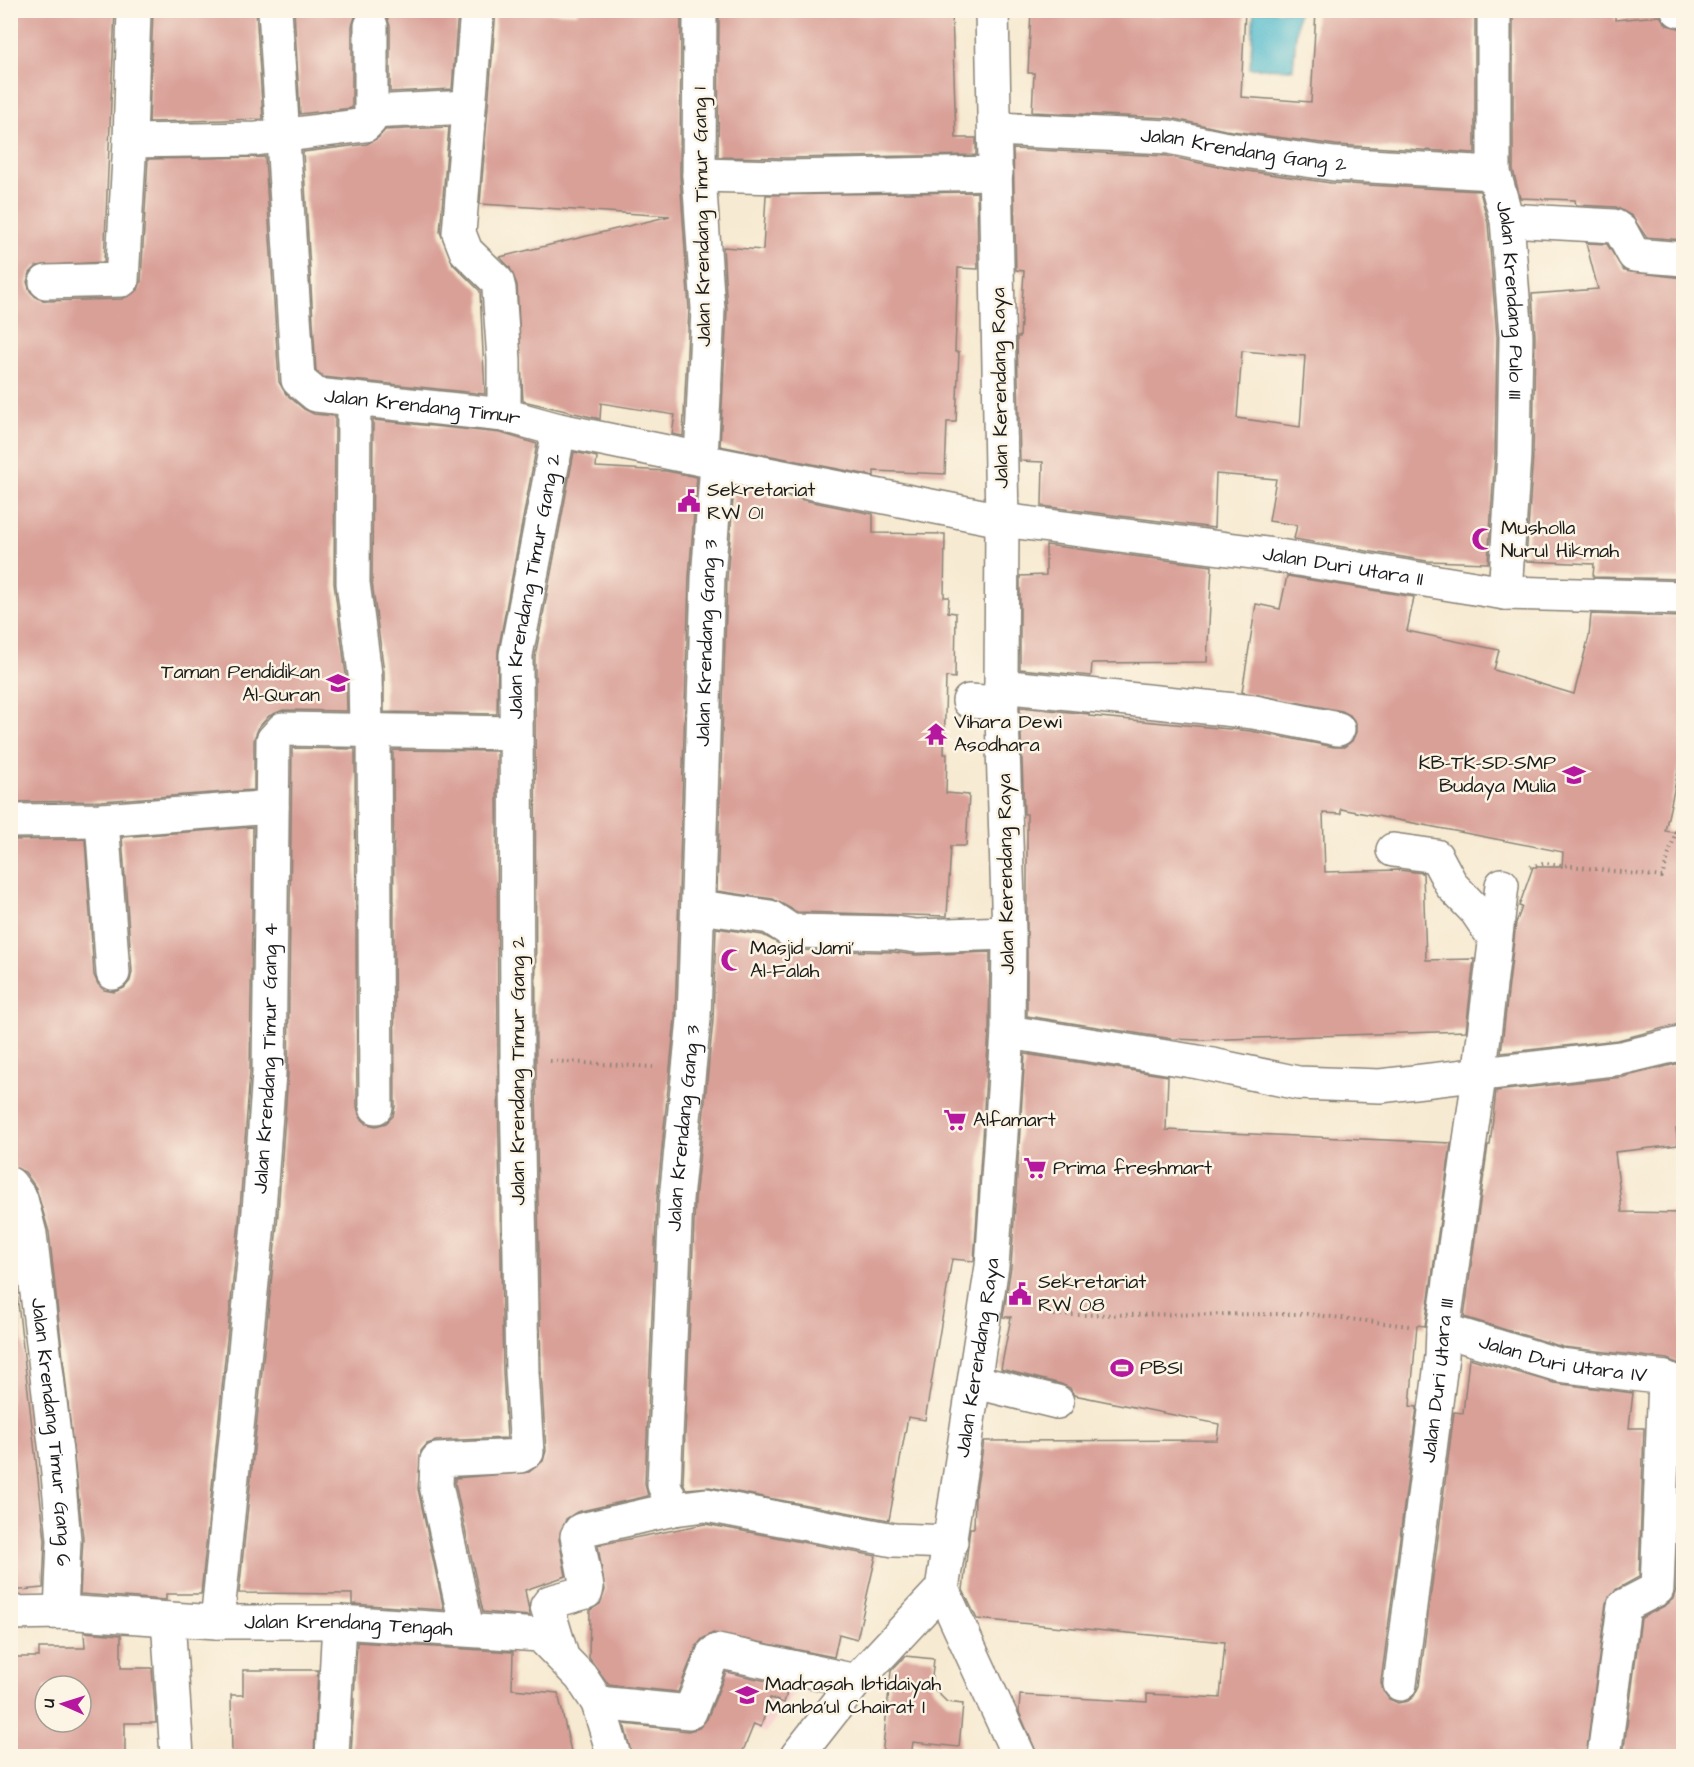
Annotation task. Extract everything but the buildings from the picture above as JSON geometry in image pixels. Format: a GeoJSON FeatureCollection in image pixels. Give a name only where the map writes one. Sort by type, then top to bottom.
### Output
{"type":"FeatureCollection","features":[{"type":"Feature","properties":{"kind":"street"},"geometry":{"type":"LineString","coordinates":[[45,282],[122,280],[130,141],[134,10]]}},
{"type":"Feature","properties":{"kind":"street","name":"Jalan Krendang Timur"},"geometry":{"type":"LineString","coordinates":[[275,10],[298,380],[316,395],[504,415],[559,430],[1002,520]]}},
{"type":"Feature","properties":{"kind":"street"},"geometry":{"type":"LineString","coordinates":[[477,10],[459,233],[466,251],[496,282],[499,289],[504,360],[504,415]]}},
{"type":"Feature","properties":{"kind":"street","name":"Jalan Krendang Timur Gang 1"},"geometry":{"type":"LineString","coordinates":[[700,10],[699,175],[708,309],[709,461]]}},
{"type":"Feature","properties":{"kind":"street","name":"Jalan Kerendang Raya"},"geometry":{"type":"LineString","coordinates":[[942,1589],[976,1382],[992,1266],[1008,1032],[1009,933],[1002,694],[1002,520],[992,10]]}},
{"type":"Feature","properties":{"kind":"street","name":"Jalan Krendang Pulo III"},"geometry":{"type":"LineString","coordinates":[[1494,10],[1494,173],[1507,220],[1516,336],[1514,455],[1504,592]]}},
{"type":"Feature","properties":{"kind":"street"},"geometry":{"type":"LineString","coordinates":[[1678,10],[1683,11]]}},
{"type":"Feature","properties":{"kind":"street"},"geometry":{"type":"LineString","coordinates":[[130,141],[256,139],[365,125],[370,120],[371,111],[370,26]]}},
{"type":"Feature","properties":{"kind":"street"},"geometry":{"type":"LineString","coordinates":[[371,111],[468,107]]}},
{"type":"Feature","properties":{"kind":"street","name":"Jalan Krendang Gang 2"},"geometry":{"type":"LineString","coordinates":[[995,129],[1168,137],[1222,148],[1335,164],[1494,173]]}},
{"type":"Feature","properties":{"kind":"street"},"geometry":{"type":"LineString","coordinates":[[699,175],[786,177],[996,173]]}},
{"type":"Feature","properties":{"kind":"street"},"geometry":{"type":"LineString","coordinates":[[1507,220],[1614,226],[1621,231],[1634,255],[1683,259]]}},
{"type":"Feature","properties":{"kind":"street"},"geometry":{"type":"LineString","coordinates":[[354,399],[353,583],[370,731],[376,1107]]}},
{"type":"Feature","properties":{"kind":"street","name":"Jalan Krendang Timur Gang 2"},"geometry":{"type":"LineString","coordinates":[[467,1629],[436,1485],[437,1460],[520,1456],[527,1452],[522,1372],[517,1060],[516,655],[559,430]]}},
{"type":"Feature","properties":{"kind":"street","name":"Jalan Krendang Gang 3"},"geometry":{"type":"LineString","coordinates":[[674,1509],[664,1485],[676,1198],[687,1069],[694,1019],[699,907],[709,461]]}},
{"type":"Feature","properties":{"kind":"street","name":"Jalan Duri Utara II"},"geometry":{"type":"LineString","coordinates":[[1002,520],[1267,554],[1504,592],[1683,598]]}},
{"type":"Feature","properties":{"kind":"street"},"geometry":{"type":"LineString","coordinates":[[969,701],[1002,694],[1254,712],[1338,729]]}},
{"type":"Feature","properties":{"kind":"street","name":"Jalan Krendang Timur Gang 4"},"geometry":{"type":"LineString","coordinates":[[217,1622],[258,1224],[266,1108],[272,749],[276,734],[283,729],[515,733]]}},
{"type":"Feature","properties":{"kind":"street"},"geometry":{"type":"LineString","coordinates":[[10,821],[102,820],[272,807]]}},
{"type":"Feature","properties":{"kind":"street"},"geometry":{"type":"LineString","coordinates":[[102,820],[113,973]]}},
{"type":"Feature","properties":{"kind":"street"},"geometry":{"type":"LineString","coordinates":[[1393,850],[1437,856],[1452,886],[1476,911],[1495,939]]}},
{"type":"Feature","properties":{"kind":"street","name":"Jalan Duri Utara III"},"geometry":{"type":"LineString","coordinates":[[1400,1684],[1442,1356],[1443,1330],[1479,1077],[1502,885]]}},
{"type":"Feature","properties":{"kind":"street"},"geometry":{"type":"LineString","coordinates":[[699,907],[770,917],[791,932],[895,933],[916,936],[1009,933]]}},
{"type":"Feature","properties":{"kind":"street"},"geometry":{"type":"LineString","coordinates":[[1008,1032],[1198,1062],[1298,1083],[1380,1086],[1479,1077],[1621,1058],[1683,1043]]}},
{"type":"Feature","properties":{"kind":"street","name":"Jalan Krendang Timur Gang 6"},"geometry":{"type":"LineString","coordinates":[[10,1184],[21,1199],[30,1234],[51,1406],[64,1540],[61,1612]]}},
{"type":"Feature","properties":{"kind":"street","name":"Jalan Duri Utara IV"},"geometry":{"type":"LineString","coordinates":[[1443,1330],[1559,1365],[1674,1382]]}},
{"type":"Feature","properties":{"kind":"street"},"geometry":{"type":"LineString","coordinates":[[976,1382],[1057,1402]]}},
{"type":"Feature","properties":{"kind":"street"},"geometry":{"type":"LineString","coordinates":[[1604,1756],[1624,1606],[1670,1590],[1674,1382]]}},
{"type":"Feature","properties":{"kind":"street"},"geometry":{"type":"LineString","coordinates":[[561,1653],[548,1606],[550,1602],[586,1592],[577,1536],[581,1530],[674,1509],[706,1505],[894,1540],[951,1542]]}},
{"type":"Feature","properties":{"kind":"street"},"geometry":{"type":"LineString","coordinates":[[797,1756],[856,1681],[942,1589],[1019,1756]]}},
{"type":"Feature","properties":{"kind":"street","name":"Jalan Krendang Tengah"},"geometry":{"type":"LineString","coordinates":[[10,1613],[61,1612],[217,1622],[339,1622],[540,1635],[561,1653],[598,1703],[614,1756]]}},
{"type":"Feature","properties":{"kind":"street"},"geometry":{"type":"LineString","coordinates":[[168,1619],[177,1756]]}},
{"type":"Feature","properties":{"kind":"street"},"geometry":{"type":"LineString","coordinates":[[332,1756],[339,1622]]}},
{"type":"Feature","properties":{"kind":"street"},"geometry":{"type":"LineString","coordinates":[[598,1703],[690,1712],[713,1654],[717,1651],[856,1681]]}},
{"type":"Feature","properties":{"kind":"path"},"geometry":{"type":"LineString","coordinates":[[1502,885],[1523,869],[1546,863],[1662,878],[1683,805]]}},
{"type":"Feature","properties":{"kind":"path"},"geometry":{"type":"LineString","coordinates":[[517,1060],[687,1069]]}},
{"type":"Feature","properties":{"kind":"path"},"geometry":{"type":"LineString","coordinates":[[1054,1315],[1307,1314],[1443,1330]]}},
{"type":"Feature","properties":{"kind":"shaded area","name":"Madrasah Ibtidaiyah Manba'ul Chairat I"},"geometry":{"type":"Polygon","coordinates":[[[717,1653],[805,1679],[765,1733],[695,1711],[717,1653]]]}},
{"type":"Feature","properties":{"kind":"water"},"geometry":{"type":"Polygon","coordinates":[[[1254,11],[1298,11],[1293,69],[1250,68],[1254,11]]]}},
{"type":"Feature","properties":{"kind":"place","name":"Sekretariat RW 01"},"geometry":{"type":"Point","coordinates":[689,501]}},
{"type":"Feature","properties":{"kind":"place","name":"Musholla Nurul Hikmah"},"geometry":{"type":"Point","coordinates":[1483,539]}},
{"type":"Feature","properties":{"kind":"place","name":"Taman Pendidikan Al-Quran"},"geometry":{"type":"Point","coordinates":[338,683]}},
{"type":"Feature","properties":{"kind":"place","name":"Vihara Dewi Asodhara"},"geometry":{"type":"Point","coordinates":[936,734]}},
{"type":"Feature","properties":{"kind":"place","name":"KB-TK-SD-SMP Budaya Mulia"},"geometry":{"type":"Point","coordinates":[1574,775]}},
{"type":"Feature","properties":{"kind":"place","name":"Masjid Jami' Al-Falah"},"geometry":{"type":"Point","coordinates":[732,960]}},
{"type":"Feature","properties":{"kind":"place","name":"Alfamart"},"geometry":{"type":"Point","coordinates":[955,1120]}},
{"type":"Feature","properties":{"kind":"place","name":"Prima freshmart"},"geometry":{"type":"Point","coordinates":[1035,1168]}},
{"type":"Feature","properties":{"kind":"place","name":"Sekretariat RW 08"},"geometry":{"type":"Point","coordinates":[1020,1294]}},
{"type":"Feature","properties":{"kind":"place","name":"PBSI"},"geometry":{"type":"Point","coordinates":[1122,1368]}},
{"type":"Feature","properties":{"kind":"place","name":"Madrasah Ibtidaiyah Manba'ul Chairat I"},"geometry":{"type":"Point","coordinates":[747,1695]}}]}
